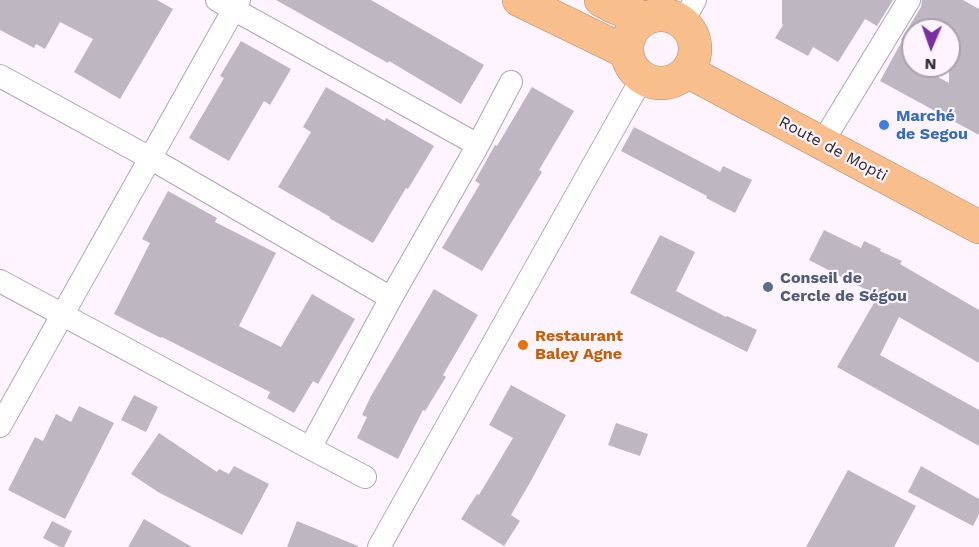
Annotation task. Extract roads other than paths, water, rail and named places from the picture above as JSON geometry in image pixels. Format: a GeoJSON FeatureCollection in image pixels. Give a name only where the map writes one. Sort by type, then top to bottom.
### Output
{"type":"FeatureCollection","features":[{"type":"Feature","properties":{"kind":"highway"},"geometry":{"type":"LineString","coordinates":[[519,0],[634,65],[654,82],[666,83],[678,79],[687,71],[694,59],[695,45],[689,11],[671,16],[657,14],[644,18],[634,27],[627,38],[634,65]]}},
{"type":"Feature","properties":{"kind":"highway"},"geometry":{"type":"LineString","coordinates":[[601,0],[644,18]]}},
{"type":"Feature","properties":{"kind":"highway","name":"Route de Mopti"},"geometry":{"type":"LineString","coordinates":[[687,71],[979,227]]}},
{"type":"Feature","properties":{"kind":"street"},"geometry":{"type":"LineString","coordinates":[[822,143],[909,0]]}},
{"type":"Feature","properties":{"kind":"street"},"geometry":{"type":"LineString","coordinates":[[0,426],[150,158],[230,3],[478,145]]}},
{"type":"Feature","properties":{"kind":"street"},"geometry":{"type":"LineString","coordinates":[[379,547],[634,65]]}},
{"type":"Feature","properties":{"kind":"street"},"geometry":{"type":"LineString","coordinates":[[0,76],[150,158],[391,298]]}},
{"type":"Feature","properties":{"kind":"street"},"geometry":{"type":"LineString","coordinates":[[310,448],[511,82]]}},
{"type":"Feature","properties":{"kind":"street"},"geometry":{"type":"LineString","coordinates":[[0,280],[365,477]]}},
{"type":"Feature","properties":{"kind":"place","name":"Marché de Segou"},"geometry":{"type":"Point","coordinates":[884,125]}},
{"type":"Feature","properties":{"kind":"place","name":"Conseil de Cercle de Ségou"},"geometry":{"type":"Point","coordinates":[768,287]}},
{"type":"Feature","properties":{"kind":"place","name":"Restaurant Baley Agne"},"geometry":{"type":"Point","coordinates":[523,345]}}]}
